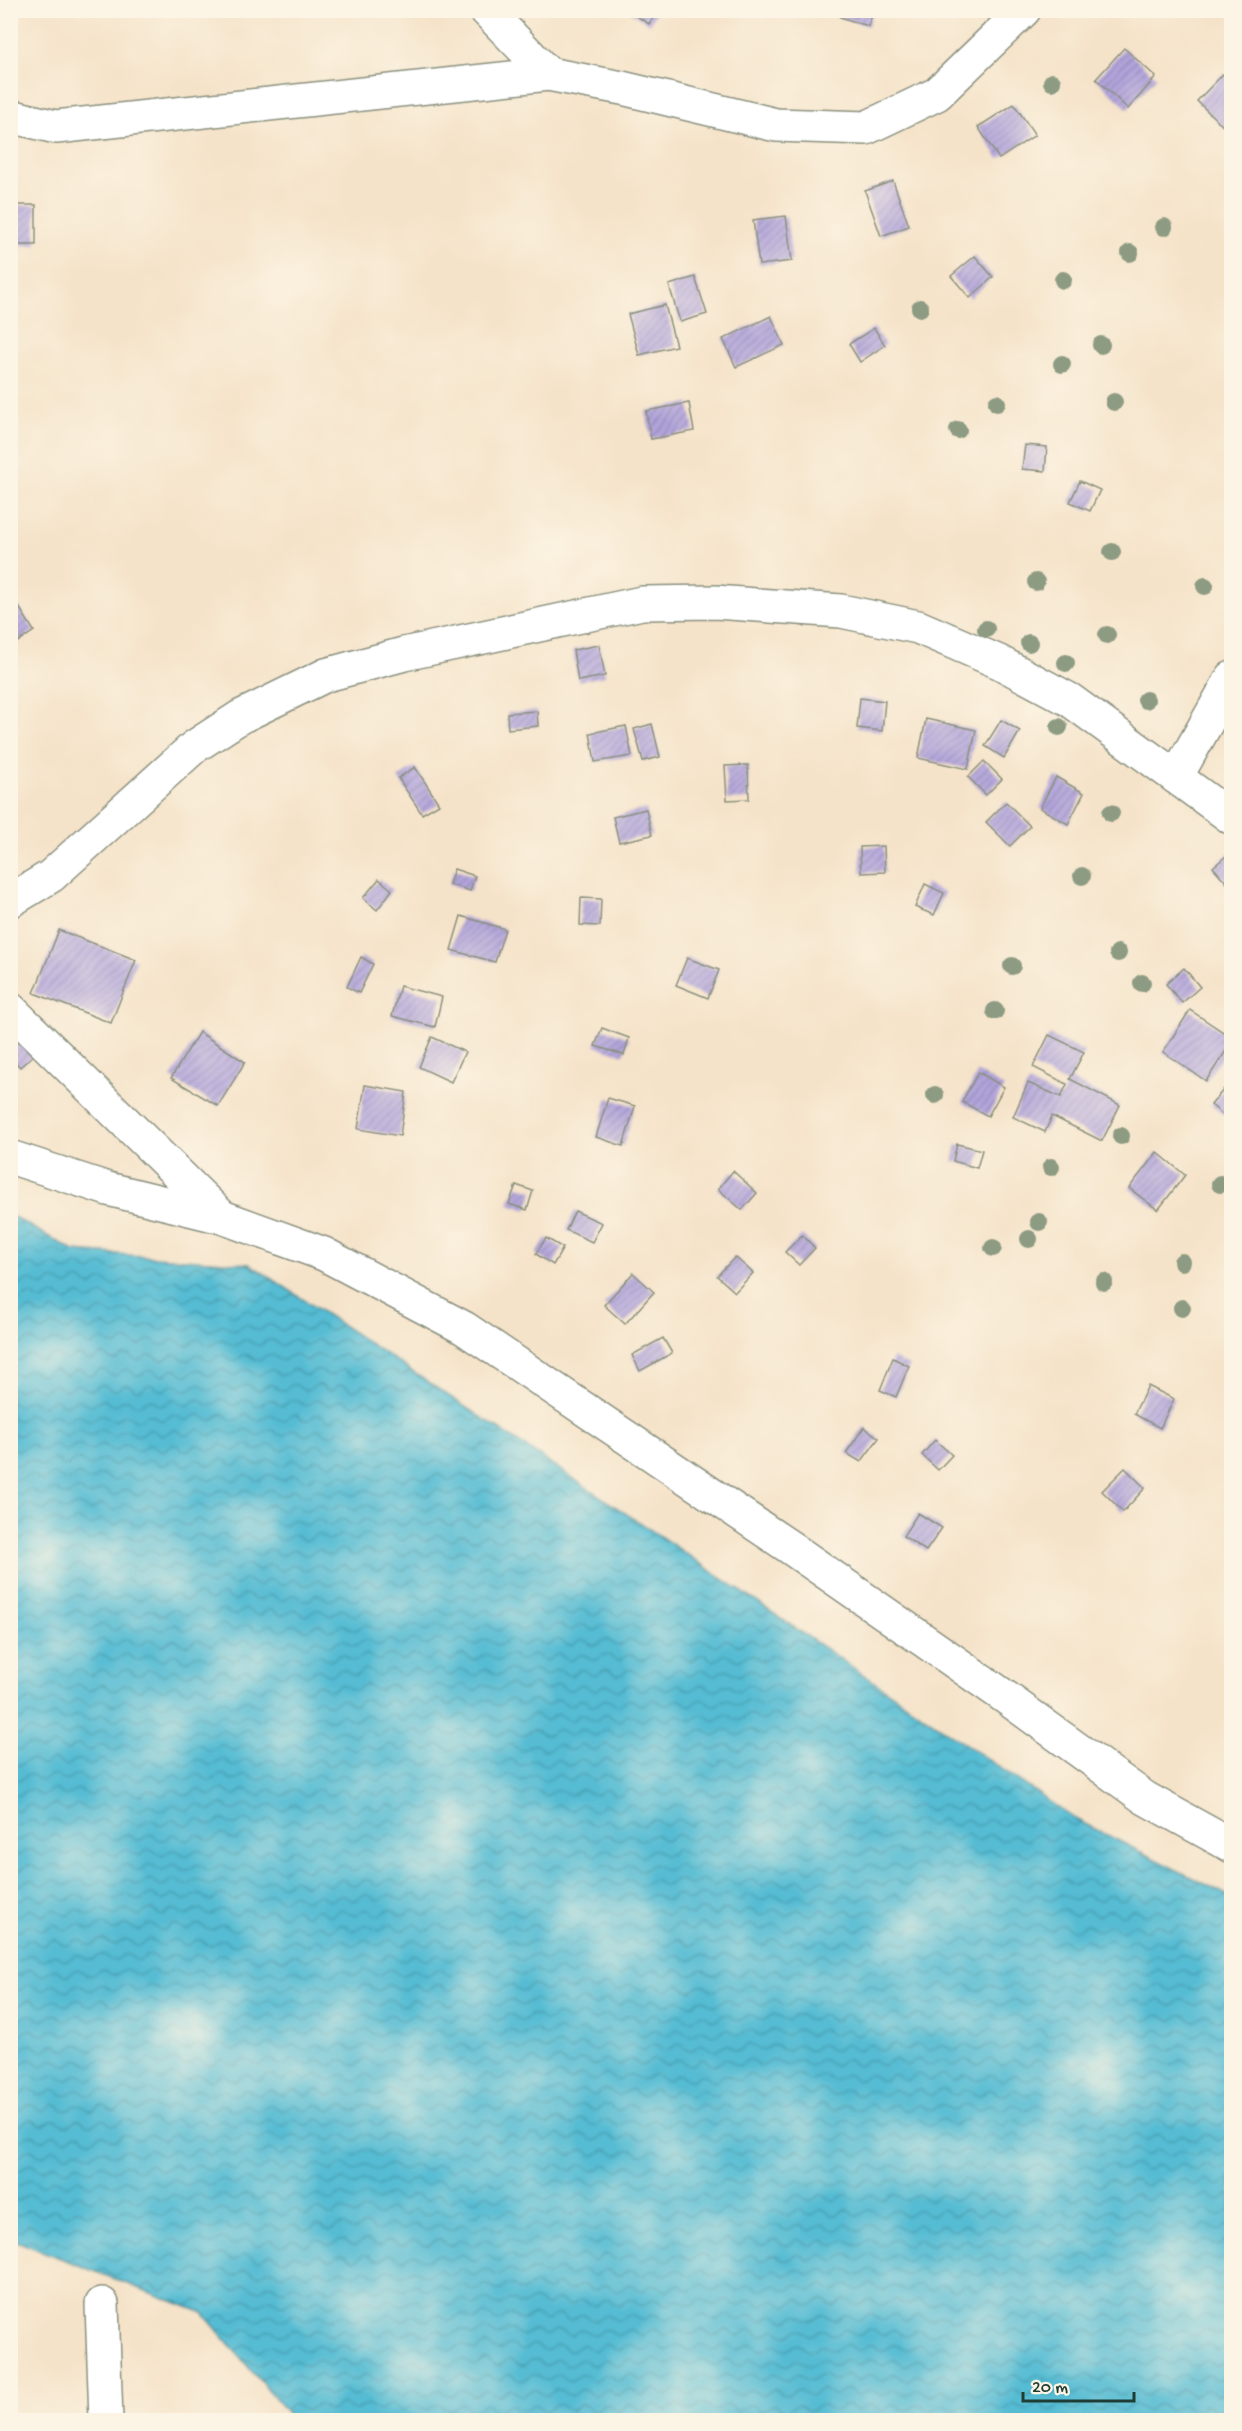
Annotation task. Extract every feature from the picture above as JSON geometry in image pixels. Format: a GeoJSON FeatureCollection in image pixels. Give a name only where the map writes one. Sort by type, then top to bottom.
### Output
{"type":"FeatureCollection","features":[{"type":"Feature","properties":{"kind":"street"},"geometry":{"type":"LineString","coordinates":[[486,10],[548,74]]}},
{"type":"Feature","properties":{"kind":"street"},"geometry":{"type":"LineString","coordinates":[[10,116],[56,128],[548,74],[622,88],[776,125],[866,128],[937,94],[1024,10]]}},
{"type":"Feature","properties":{"kind":"street"},"geometry":{"type":"LineString","coordinates":[[10,901],[51,876],[194,747],[240,717],[326,675],[414,651],[642,603],[715,602],[841,611],[918,627],[999,662],[1070,700],[1232,818]]}},
{"type":"Feature","properties":{"kind":"street"},"geometry":{"type":"LineString","coordinates":[[1176,777],[1232,678]]}},
{"type":"Feature","properties":{"kind":"street"},"geometry":{"type":"LineString","coordinates":[[10,1009],[222,1217]]}},
{"type":"Feature","properties":{"kind":"street"},"geometry":{"type":"LineString","coordinates":[[10,1157],[108,1189],[222,1217],[324,1254],[464,1328],[791,1548],[1001,1694],[1145,1798],[1232,1846]]}},
{"type":"Feature","properties":{"kind":"street"},"geometry":{"type":"LineString","coordinates":[[102,2304],[106,2421]]}},
{"type":"Feature","properties":{"kind":"water"},"geometry":{"type":"Polygon","coordinates":[[[10,1215],[74,1251],[250,1264],[666,1540],[1075,1819],[1231,1897],[1231,2420],[293,2420],[203,2313],[11,2239],[10,1215]]]}},
{"type":"Feature","properties":{"kind":"building"},"geometry":{"type":"Polygon","coordinates":[[[627,10],[658,10],[649,24],[627,10]]]}},
{"type":"Feature","properties":{"kind":"building"},"geometry":{"type":"Polygon","coordinates":[[[842,10],[874,10],[868,26],[840,17],[842,10]]]}},
{"type":"Feature","properties":{"kind":"building"},"geometry":{"type":"Polygon","coordinates":[[[1124,48],[1156,77],[1128,109],[1096,79],[1124,48]]]}},
{"type":"Feature","properties":{"kind":"building"},"geometry":{"type":"Polygon","coordinates":[[[1223,74],[1232,82],[1232,135],[1197,101],[1223,74]]]}},
{"type":"Feature","properties":{"kind":"building"},"geometry":{"type":"Polygon","coordinates":[[[1014,104],[1035,135],[999,159],[978,127],[1014,104]]]}},
{"type":"Feature","properties":{"kind":"building"},"geometry":{"type":"Polygon","coordinates":[[[893,181],[909,226],[881,236],[865,191],[893,181]]]}},
{"type":"Feature","properties":{"kind":"building"},"geometry":{"type":"Polygon","coordinates":[[[10,205],[36,205],[36,245],[10,245],[10,205]]]}},
{"type":"Feature","properties":{"kind":"building"},"geometry":{"type":"Polygon","coordinates":[[[786,216],[792,261],[759,265],[753,220],[786,216]]]}},
{"type":"Feature","properties":{"kind":"building"},"geometry":{"type":"Polygon","coordinates":[[[975,256],[993,277],[970,298],[951,276],[975,256]]]}},
{"type":"Feature","properties":{"kind":"building"},"geometry":{"type":"Polygon","coordinates":[[[695,277],[707,314],[680,322],[669,285],[695,277]]]}},
{"type":"Feature","properties":{"kind":"building"},"geometry":{"type":"Polygon","coordinates":[[[665,305],[676,346],[639,355],[628,314],[665,305]]]}},
{"type":"Feature","properties":{"kind":"building"},"geometry":{"type":"Polygon","coordinates":[[[771,316],[784,345],[736,367],[723,339],[771,316]]]}},
{"type":"Feature","properties":{"kind":"building"},"geometry":{"type":"Polygon","coordinates":[[[874,328],[885,345],[860,362],[849,344],[874,328]]]}},
{"type":"Feature","properties":{"kind":"building"},"geometry":{"type":"Polygon","coordinates":[[[689,403],[694,431],[651,439],[646,411],[689,403]]]}},
{"type":"Feature","properties":{"kind":"building"},"geometry":{"type":"Polygon","coordinates":[[[1025,445],[1047,447],[1045,471],[1022,469],[1025,445]]]}},
{"type":"Feature","properties":{"kind":"building"},"geometry":{"type":"Polygon","coordinates":[[[1080,481],[1100,490],[1090,511],[1070,502],[1080,481]]]}},
{"type":"Feature","properties":{"kind":"building"},"geometry":{"type":"Polygon","coordinates":[[[14,599],[34,631],[10,647],[10,601],[14,599]]]}},
{"type":"Feature","properties":{"kind":"building"},"geometry":{"type":"Polygon","coordinates":[[[599,645],[605,676],[578,681],[573,650],[599,645]]]}},
{"type":"Feature","properties":{"kind":"building"},"geometry":{"type":"Polygon","coordinates":[[[860,698],[885,701],[882,731],[857,728],[860,698]]]}},
{"type":"Feature","properties":{"kind":"building"},"geometry":{"type":"Polygon","coordinates":[[[537,711],[538,726],[508,729],[507,713],[537,711]]]}},
{"type":"Feature","properties":{"kind":"building"},"geometry":{"type":"Polygon","coordinates":[[[926,719],[976,730],[968,769],[918,758],[926,719]]]}},
{"type":"Feature","properties":{"kind":"building"},"geometry":{"type":"Polygon","coordinates":[[[1001,720],[1020,731],[1004,758],[985,746],[1001,720]]]}},
{"type":"Feature","properties":{"kind":"building"},"geometry":{"type":"Polygon","coordinates":[[[652,724],[660,757],[643,761],[634,729],[652,724]]]}},
{"type":"Feature","properties":{"kind":"building"},"geometry":{"type":"Polygon","coordinates":[[[626,726],[632,756],[595,762],[590,733],[626,726]]]}},
{"type":"Feature","properties":{"kind":"building"},"geometry":{"type":"Polygon","coordinates":[[[984,761],[1002,779],[986,795],[968,777],[984,761]]]}},
{"type":"Feature","properties":{"kind":"building"},"geometry":{"type":"Polygon","coordinates":[[[748,765],[749,799],[727,800],[725,766],[748,765]]]}},
{"type":"Feature","properties":{"kind":"building"},"geometry":{"type":"Polygon","coordinates":[[[415,767],[439,804],[422,814],[398,778],[415,767]]]}},
{"type":"Feature","properties":{"kind":"building"},"geometry":{"type":"Polygon","coordinates":[[[1056,777],[1084,793],[1068,824],[1040,808],[1056,777]]]}},
{"type":"Feature","properties":{"kind":"building"},"geometry":{"type":"Polygon","coordinates":[[[1006,802],[1030,826],[1010,846],[986,822],[1006,802]]]}},
{"type":"Feature","properties":{"kind":"building"},"geometry":{"type":"Polygon","coordinates":[[[646,809],[652,835],[619,842],[613,817],[646,809]]]}},
{"type":"Feature","properties":{"kind":"building"},"geometry":{"type":"Polygon","coordinates":[[[884,846],[885,872],[861,873],[860,847],[884,846]]]}},
{"type":"Feature","properties":{"kind":"building"},"geometry":{"type":"Polygon","coordinates":[[[1232,851],[1232,889],[1213,867],[1232,851]]]}},
{"type":"Feature","properties":{"kind":"building"},"geometry":{"type":"Polygon","coordinates":[[[454,869],[475,876],[470,891],[449,884],[454,869]]]}},
{"type":"Feature","properties":{"kind":"building"},"geometry":{"type":"Polygon","coordinates":[[[379,879],[392,890],[377,910],[363,898],[379,879]]]}},
{"type":"Feature","properties":{"kind":"building"},"geometry":{"type":"Polygon","coordinates":[[[925,884],[944,893],[934,915],[915,907],[925,884]]]}},
{"type":"Feature","properties":{"kind":"building"},"geometry":{"type":"Polygon","coordinates":[[[581,898],[601,899],[600,926],[580,925],[581,898]]]}},
{"type":"Feature","properties":{"kind":"building"},"geometry":{"type":"Polygon","coordinates":[[[461,916],[505,929],[495,962],[451,950],[461,916]]]}},
{"type":"Feature","properties":{"kind":"building"},"geometry":{"type":"Polygon","coordinates":[[[59,930],[136,960],[111,1023],[34,993],[59,930]]]}},
{"type":"Feature","properties":{"kind":"building"},"geometry":{"type":"Polygon","coordinates":[[[361,957],[373,964],[359,993],[347,987],[361,957]]]}},
{"type":"Feature","properties":{"kind":"building"},"geometry":{"type":"Polygon","coordinates":[[[687,958],[719,970],[708,998],[676,985],[687,958]]]}},
{"type":"Feature","properties":{"kind":"building"},"geometry":{"type":"Polygon","coordinates":[[[1184,968],[1200,987],[1182,1003],[1166,984],[1184,968]]]}},
{"type":"Feature","properties":{"kind":"building"},"geometry":{"type":"Polygon","coordinates":[[[400,986],[442,997],[435,1027],[392,1016],[400,986]]]}},
{"type":"Feature","properties":{"kind":"building"},"geometry":{"type":"Polygon","coordinates":[[[1190,1010],[1232,1038],[1232,1042],[1206,1081],[1163,1052],[1190,1010]]]}},
{"type":"Feature","properties":{"kind":"building"},"geometry":{"type":"Polygon","coordinates":[[[602,1028],[629,1038],[624,1055],[595,1046],[602,1028]]]}},
{"type":"Feature","properties":{"kind":"building"},"geometry":{"type":"Polygon","coordinates":[[[10,1029],[39,1050],[20,1067],[10,1056],[10,1029]]]}},
{"type":"Feature","properties":{"kind":"building"},"geometry":{"type":"Polygon","coordinates":[[[199,1032],[245,1062],[218,1106],[171,1078],[199,1032]]]}},
{"type":"Feature","properties":{"kind":"building"},"geometry":{"type":"Polygon","coordinates":[[[1049,1035],[1084,1052],[1070,1079],[1120,1105],[1102,1141],[1052,1116],[1045,1132],[1013,1117],[1028,1083],[1061,1097],[1067,1084],[1033,1067],[1049,1035]]]}},
{"type":"Feature","properties":{"kind":"building"},"geometry":{"type":"Polygon","coordinates":[[[432,1037],[465,1052],[451,1082],[419,1067],[432,1037]]]}},
{"type":"Feature","properties":{"kind":"building"},"geometry":{"type":"Polygon","coordinates":[[[978,1072],[1004,1087],[988,1116],[962,1102],[978,1072]]]}},
{"type":"Feature","properties":{"kind":"building"},"geometry":{"type":"Polygon","coordinates":[[[1228,1084],[1232,1087],[1232,1122],[1211,1105],[1228,1084]]]}},
{"type":"Feature","properties":{"kind":"building"},"geometry":{"type":"Polygon","coordinates":[[[365,1085],[406,1092],[400,1136],[358,1129],[365,1085]]]}},
{"type":"Feature","properties":{"kind":"building"},"geometry":{"type":"Polygon","coordinates":[[[608,1098],[635,1106],[623,1146],[596,1137],[608,1098]]]}},
{"type":"Feature","properties":{"kind":"building"},"geometry":{"type":"Polygon","coordinates":[[[957,1144],[982,1150],[977,1168],[953,1161],[957,1144]]]}},
{"type":"Feature","properties":{"kind":"building"},"geometry":{"type":"Polygon","coordinates":[[[1157,1152],[1185,1175],[1158,1210],[1129,1188],[1157,1152]]]}},
{"type":"Feature","properties":{"kind":"building"},"geometry":{"type":"Polygon","coordinates":[[[733,1171],[757,1193],[742,1210],[718,1189],[733,1171]]]}},
{"type":"Feature","properties":{"kind":"building"},"geometry":{"type":"Polygon","coordinates":[[[516,1185],[533,1191],[527,1210],[509,1204],[516,1185]]]}},
{"type":"Feature","properties":{"kind":"building"},"geometry":{"type":"Polygon","coordinates":[[[575,1211],[602,1223],[592,1242],[566,1230],[575,1211]]]}},
{"type":"Feature","properties":{"kind":"building"},"geometry":{"type":"Polygon","coordinates":[[[802,1235],[815,1248],[799,1265],[785,1252],[802,1235]]]}},
{"type":"Feature","properties":{"kind":"building"},"geometry":{"type":"Polygon","coordinates":[[[546,1238],[563,1248],[553,1265],[536,1254],[546,1238]]]}},
{"type":"Feature","properties":{"kind":"building"},"geometry":{"type":"Polygon","coordinates":[[[735,1257],[753,1273],[735,1292],[717,1276],[735,1257]]]}},
{"type":"Feature","properties":{"kind":"building"},"geometry":{"type":"Polygon","coordinates":[[[633,1273],[654,1292],[625,1324],[604,1305],[633,1273]]]}},
{"type":"Feature","properties":{"kind":"building"},"geometry":{"type":"Polygon","coordinates":[[[663,1338],[672,1353],[640,1371],[632,1355],[663,1338]]]}},
{"type":"Feature","properties":{"kind":"building"},"geometry":{"type":"Polygon","coordinates":[[[893,1358],[909,1366],[896,1397],[880,1390],[893,1358]]]}},
{"type":"Feature","properties":{"kind":"building"},"geometry":{"type":"Polygon","coordinates":[[[1148,1386],[1174,1399],[1160,1428],[1134,1414],[1148,1386]]]}},
{"type":"Feature","properties":{"kind":"building"},"geometry":{"type":"Polygon","coordinates":[[[864,1427],[879,1438],[861,1462],[846,1453],[864,1427]]]}},
{"type":"Feature","properties":{"kind":"building"},"geometry":{"type":"Polygon","coordinates":[[[935,1440],[952,1455],[938,1470],[922,1455],[935,1440]]]}},
{"type":"Feature","properties":{"kind":"building"},"geometry":{"type":"Polygon","coordinates":[[[1125,1468],[1145,1488],[1123,1512],[1102,1491],[1125,1468]]]}},
{"type":"Feature","properties":{"kind":"building"},"geometry":{"type":"Polygon","coordinates":[[[918,1513],[942,1528],[926,1551],[903,1536],[918,1513]]]}}]}
